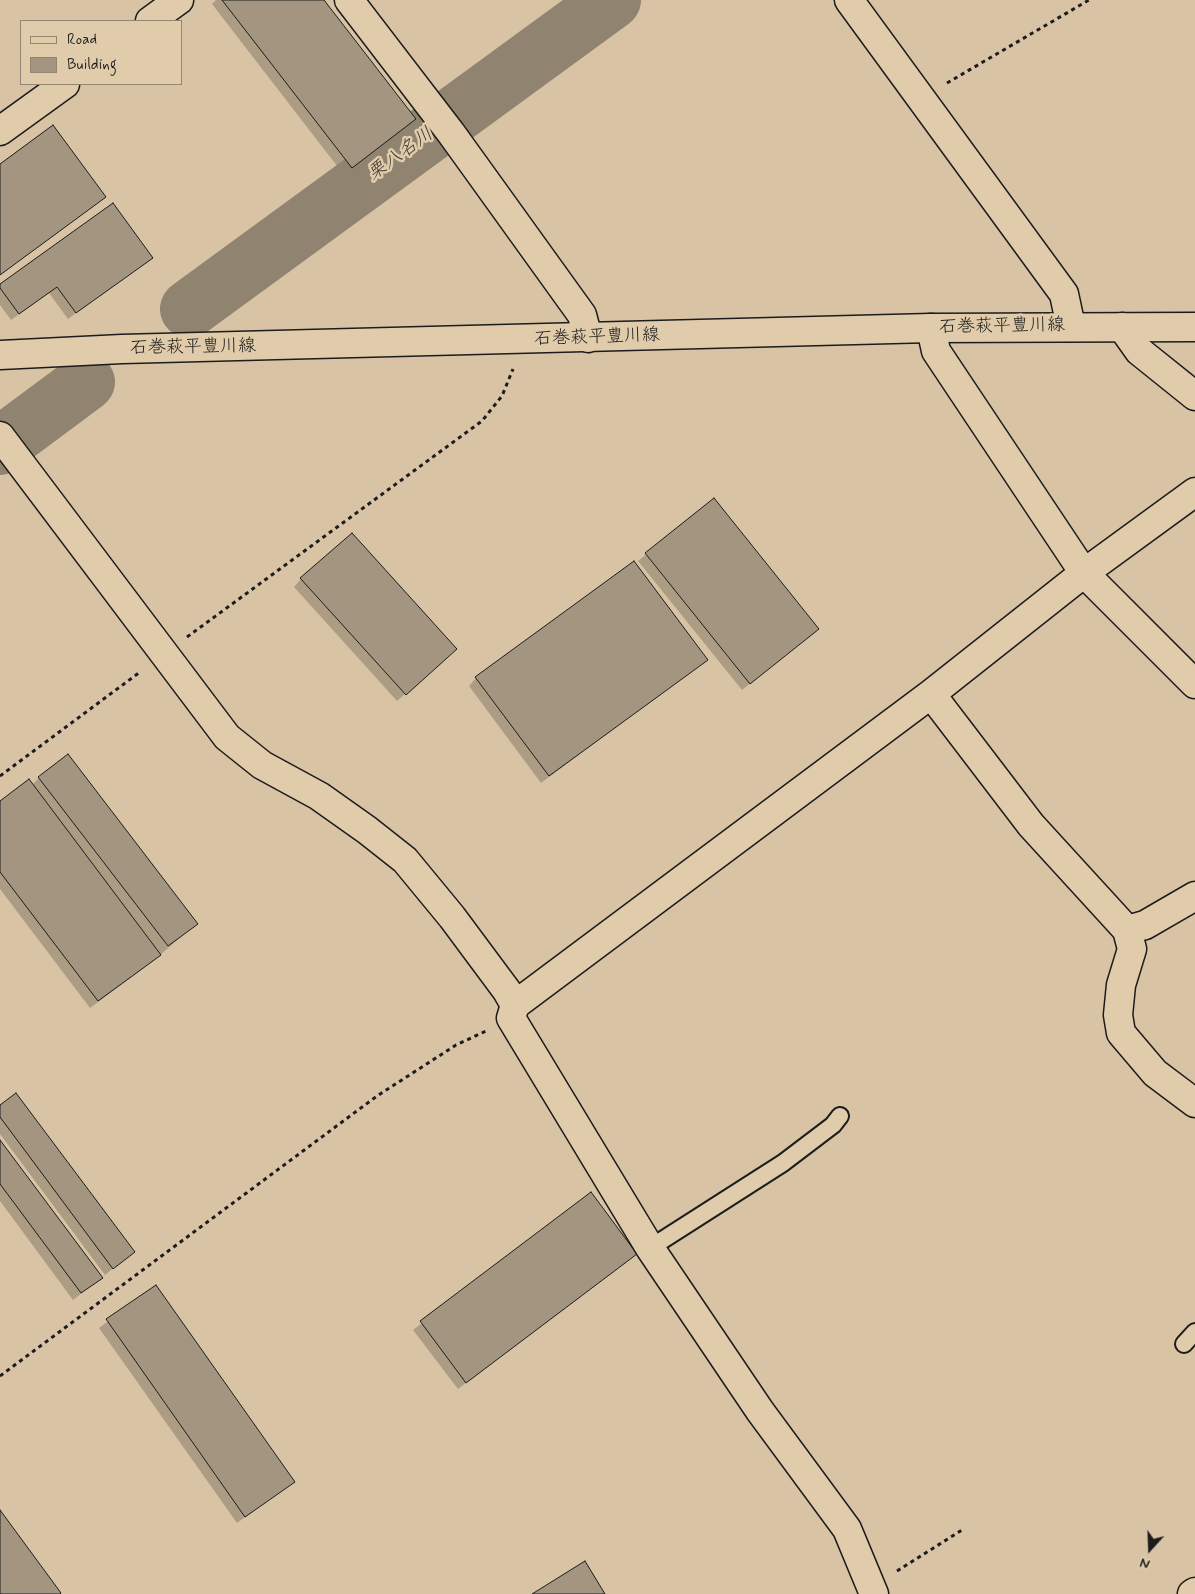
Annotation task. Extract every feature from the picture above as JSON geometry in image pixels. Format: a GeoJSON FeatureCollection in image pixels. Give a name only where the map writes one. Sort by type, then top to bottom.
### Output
{"type":"FeatureCollection","features":[{"type":"Feature","properties":{"kind":"street"},"geometry":{"type":"LineString","coordinates":[[151,20],[179,0]]}},
{"type":"Feature","properties":{"kind":"street"},"geometry":{"type":"LineString","coordinates":[[349,0],[443,122],[582,315],[588,338]]}},
{"type":"Feature","properties":{"kind":"street"},"geometry":{"type":"LineString","coordinates":[[849,0],[922,97],[1064,294],[1071,326]]}},
{"type":"Feature","properties":{"kind":"street"},"geometry":{"type":"LineString","coordinates":[[0,131],[64,85]]}},
{"type":"Feature","properties":{"kind":"street"},"geometry":{"type":"LineString","coordinates":[[1122,326],[1139,351],[1195,396]]}},
{"type":"Feature","properties":{"kind":"street","name":"石巻萩平豊川線"},"geometry":{"type":"LineString","coordinates":[[0,355],[122,349],[931,328],[1195,327]]}},
{"type":"Feature","properties":{"kind":"street"},"geometry":{"type":"LineString","coordinates":[[931,328],[936,350],[1084,573],[1195,684]]}},
{"type":"Feature","properties":{"kind":"street"},"geometry":{"type":"LineString","coordinates":[[7,446],[227,737],[262,765],[319,796],[405,860],[452,917],[513,1012],[650,1248],[760,1411],[847,1529],[873,1591]]}},
{"type":"Feature","properties":{"kind":"street"},"geometry":{"type":"LineString","coordinates":[[513,1012],[931,694],[1084,573],[1195,492]]}},
{"type":"Feature","properties":{"kind":"street"},"geometry":{"type":"LineString","coordinates":[[931,694],[1031,825],[1127,930],[1132,949],[1121,985],[1118,1015],[1121,1034],[1155,1073],[1195,1103]]}},
{"type":"Feature","properties":{"kind":"street"},"geometry":{"type":"LineString","coordinates":[[1127,930],[1145,926],[1195,896]]}},
{"type":"Feature","properties":{"kind":"lane"},"geometry":{"type":"LineString","coordinates":[[650,1248],[784,1163],[833,1125],[840,1116]]}},
{"type":"Feature","properties":{"kind":"path"},"geometry":{"type":"LineString","coordinates":[[922,97],[1089,0]]}},
{"type":"Feature","properties":{"kind":"path"},"geometry":{"type":"LineString","coordinates":[[0,776],[163,654],[482,421],[502,396],[516,361],[519,340]]}},
{"type":"Feature","properties":{"kind":"path"},"geometry":{"type":"LineString","coordinates":[[0,1376],[377,1096],[456,1045],[513,1012]]}},
{"type":"Feature","properties":{"kind":"path"},"geometry":{"type":"LineString","coordinates":[[873,1591],[962,1530]]}},
{"type":"Feature","properties":{"kind":"building"},"geometry":{"type":"Polygon","coordinates":[[[222,0],[324,0],[416,119],[352,168],[222,0]]]}},
{"type":"Feature","properties":{"kind":"building"},"geometry":{"type":"Polygon","coordinates":[[[53,125],[106,197],[0,275],[0,164],[53,125]]]}},
{"type":"Feature","properties":{"kind":"building"},"geometry":{"type":"Polygon","coordinates":[[[113,203],[153,258],[76,313],[57,287],[19,314],[0,288],[0,284],[113,203]]]}},
{"type":"Feature","properties":{"kind":"building"},"geometry":{"type":"Polygon","coordinates":[[[714,498],[819,629],[750,684],[645,553],[714,498]]]}},
{"type":"Feature","properties":{"kind":"building"},"geometry":{"type":"Polygon","coordinates":[[[352,533],[457,649],[406,695],[300,578],[352,533]]]}},
{"type":"Feature","properties":{"kind":"building"},"geometry":{"type":"Polygon","coordinates":[[[634,561],[708,660],[549,776],[475,677],[634,561]]]}},
{"type":"Feature","properties":{"kind":"building"},"geometry":{"type":"Polygon","coordinates":[[[68,754],[198,924],[168,946],[38,777],[68,754]]]}},
{"type":"Feature","properties":{"kind":"building"},"geometry":{"type":"Polygon","coordinates":[[[29,779],[161,955],[98,1001],[0,872],[0,801],[29,779]]]}},
{"type":"Feature","properties":{"kind":"building"},"geometry":{"type":"Polygon","coordinates":[[[16,1093],[135,1252],[113,1269],[0,1117],[0,1105],[16,1093]]]}},
{"type":"Feature","properties":{"kind":"building"},"geometry":{"type":"Polygon","coordinates":[[[0,1140],[103,1278],[81,1293],[0,1184],[0,1140]]]}},
{"type":"Feature","properties":{"kind":"building"},"geometry":{"type":"Polygon","coordinates":[[[591,1192],[637,1254],[466,1383],[420,1321],[591,1192]]]}},
{"type":"Feature","properties":{"kind":"building"},"geometry":{"type":"Polygon","coordinates":[[[156,1285],[295,1482],[245,1517],[106,1319],[156,1285]]]}},
{"type":"Feature","properties":{"kind":"building"},"geometry":{"type":"Polygon","coordinates":[[[0,1510],[61,1593],[60,1594],[0,1594],[0,1510]]]}},
{"type":"Feature","properties":{"kind":"building"},"geometry":{"type":"Polygon","coordinates":[[[585,1561],[605,1594],[532,1594],[585,1561]]]}},
{"type":"Feature","properties":{"kind":"waterway","name":"栗八名川"},"geometry":{"type":"LineString","coordinates":[[189,309],[612,0]]}},
{"type":"Feature","properties":{"kind":"waterway","name":"栗八名川"},"geometry":{"type":"LineString","coordinates":[[0,446],[86,382]]}}]}
